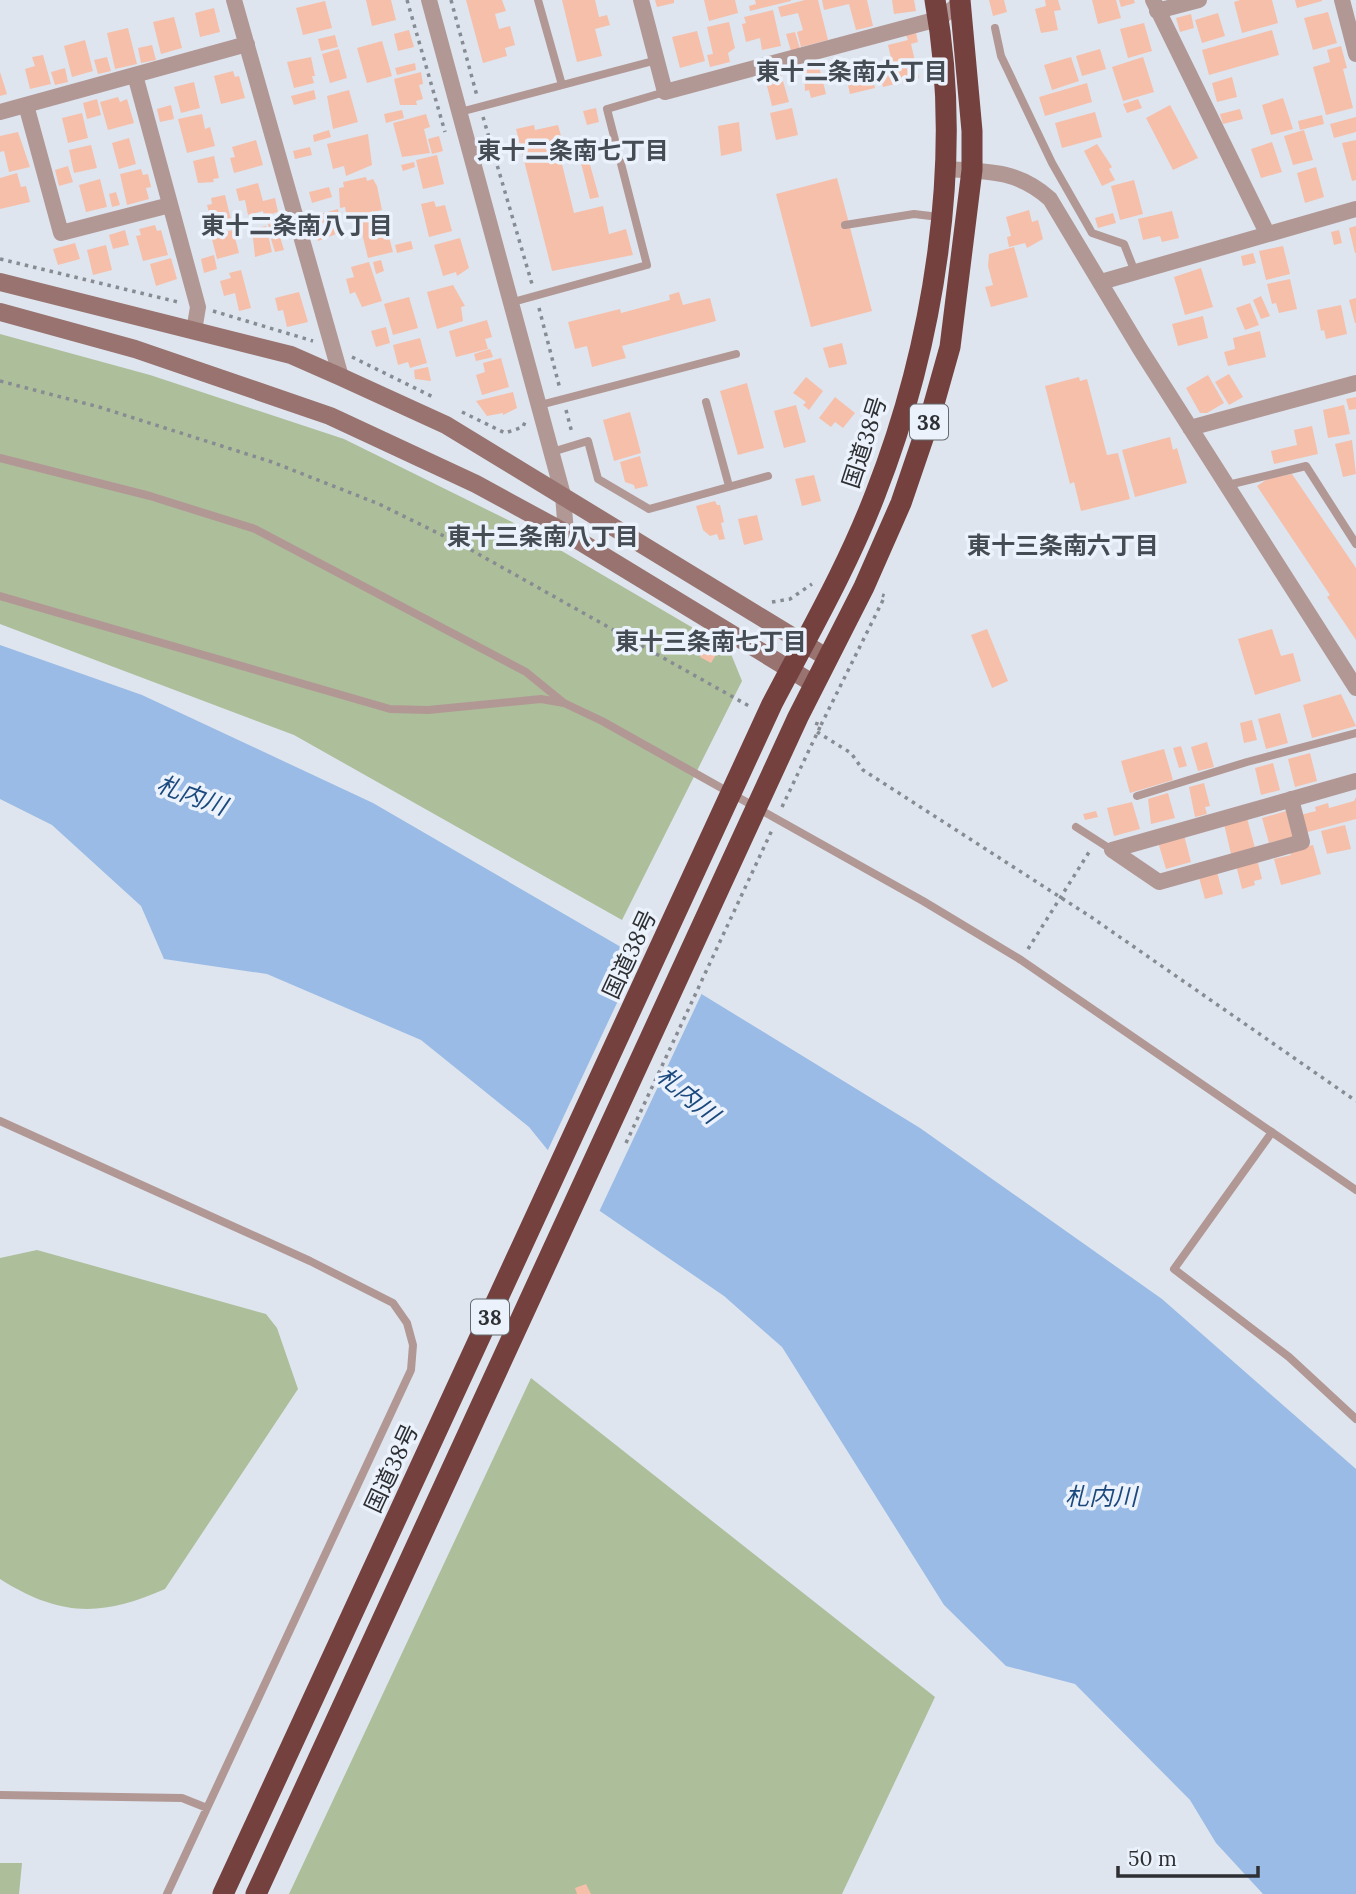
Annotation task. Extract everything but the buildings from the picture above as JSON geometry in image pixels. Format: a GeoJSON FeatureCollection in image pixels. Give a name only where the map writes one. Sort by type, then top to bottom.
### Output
{"type":"FeatureCollection","features":[{"type":"Feature","properties":{"kind":"highway","name":"38"},"geometry":{"type":"LineString","coordinates":[[256,1894],[814,684],[901,503],[930,418],[950,346],[972,170],[972,131],[961,1]]}},
{"type":"Feature","properties":{"kind":"highway","name":"国道38号"},"geometry":{"type":"LineString","coordinates":[[223,1894],[790,670],[876,494],[920,351],[940,217],[945,169],[944,83],[936,9]]}},
{"type":"Feature","properties":{"kind":"street"},"geometry":{"type":"LineString","coordinates":[[234,0],[341,377]]}},
{"type":"Feature","properties":{"kind":"street"},"geometry":{"type":"LineString","coordinates":[[429,0],[540,405],[563,495],[566,533]]}},
{"type":"Feature","properties":{"kind":"street"},"geometry":{"type":"LineString","coordinates":[[641,0],[665,92],[961,1]]}},
{"type":"Feature","properties":{"kind":"street"},"geometry":{"type":"LineString","coordinates":[[1199,0],[1155,6],[1267,233]]}},
{"type":"Feature","properties":{"kind":"street"},"geometry":{"type":"LineString","coordinates":[[1342,0],[1356,54]]}},
{"type":"Feature","properties":{"kind":"street"},"geometry":{"type":"LineString","coordinates":[[0,112],[247,44]]}},
{"type":"Feature","properties":{"kind":"street"},"geometry":{"type":"LineString","coordinates":[[135,75],[198,307],[194,331]]}},
{"type":"Feature","properties":{"kind":"street"},"geometry":{"type":"LineString","coordinates":[[26,105],[61,233],[170,205]]}},
{"type":"Feature","properties":{"kind":"street"},"geometry":{"type":"LineString","coordinates":[[945,169],[1018,177],[1034,185],[1050,199],[1228,485],[1349,658],[1356,688]]}},
{"type":"Feature","properties":{"kind":"street"},"geometry":{"type":"LineString","coordinates":[[1101,282],[1356,209]]}},
{"type":"Feature","properties":{"kind":"street"},"geometry":{"type":"LineString","coordinates":[[0,282],[292,355],[341,377],[446,425],[828,658]]}},
{"type":"Feature","properties":{"kind":"street"},"geometry":{"type":"LineString","coordinates":[[0,312],[135,349],[330,416],[476,484],[566,533],[814,684]]}},
{"type":"Feature","properties":{"kind":"street"},"geometry":{"type":"LineString","coordinates":[[1191,428],[1356,383]]}},
{"type":"Feature","properties":{"kind":"street"},"geometry":{"type":"LineString","coordinates":[[1112,850],[1356,781]]}},
{"type":"Feature","properties":{"kind":"street"},"geometry":{"type":"LineString","coordinates":[[1112,850],[1159,882],[1302,842],[1291,799]]}},
{"type":"Feature","properties":{"kind":"lane"},"geometry":{"type":"LineString","coordinates":[[538,0],[562,85]]}},
{"type":"Feature","properties":{"kind":"lane"},"geometry":{"type":"LineString","coordinates":[[995,27],[1001,56],[1052,163],[1092,233],[1124,244],[1135,272]]}},
{"type":"Feature","properties":{"kind":"lane"},"geometry":{"type":"LineString","coordinates":[[460,112],[657,60]]}},
{"type":"Feature","properties":{"kind":"lane"},"geometry":{"type":"LineString","coordinates":[[513,302],[648,264],[607,108],[665,92]]}},
{"type":"Feature","properties":{"kind":"lane"},"geometry":{"type":"LineString","coordinates":[[845,225],[914,214],[940,217]]}},
{"type":"Feature","properties":{"kind":"lane"},"geometry":{"type":"LineString","coordinates":[[540,405],[736,354]]}},
{"type":"Feature","properties":{"kind":"lane"},"geometry":{"type":"LineString","coordinates":[[706,402],[729,486]]}},
{"type":"Feature","properties":{"kind":"lane"},"geometry":{"type":"LineString","coordinates":[[552,452],[588,441],[598,479],[649,509],[768,476]]}},
{"type":"Feature","properties":{"kind":"lane"},"geometry":{"type":"LineString","coordinates":[[0,458],[150,496],[255,530],[526,673],[564,703],[603,721],[923,901],[1021,960],[1356,1190]]}},
{"type":"Feature","properties":{"kind":"lane"},"geometry":{"type":"LineString","coordinates":[[1228,485],[1306,466],[1356,544]]}},
{"type":"Feature","properties":{"kind":"lane"},"geometry":{"type":"LineString","coordinates":[[0,596],[390,709],[428,710],[541,699],[564,703]]}},
{"type":"Feature","properties":{"kind":"lane"},"geometry":{"type":"LineString","coordinates":[[1137,796],[1247,762],[1356,733]]}},
{"type":"Feature","properties":{"kind":"lane"},"geometry":{"type":"LineString","coordinates":[[1076,827],[1112,850]]}},
{"type":"Feature","properties":{"kind":"lane"},"geometry":{"type":"LineString","coordinates":[[0,1121],[310,1261],[393,1303],[413,1345],[411,1370],[167,1894]]}},
{"type":"Feature","properties":{"kind":"lane"},"geometry":{"type":"LineString","coordinates":[[1272,1132],[1174,1269],[1289,1357],[1356,1419]]}},
{"type":"Feature","properties":{"kind":"lane"},"geometry":{"type":"LineString","coordinates":[[0,1795],[182,1798],[207,1808]]}},
{"type":"Feature","properties":{"kind":"path"},"geometry":{"type":"LineString","coordinates":[[407,0],[448,144]]}},
{"type":"Feature","properties":{"kind":"path"},"geometry":{"type":"LineString","coordinates":[[451,0],[536,296],[575,444]]}},
{"type":"Feature","properties":{"kind":"path"},"geometry":{"type":"LineString","coordinates":[[0,259],[198,307],[334,348],[443,402]]}},
{"type":"Feature","properties":{"kind":"path"},"geometry":{"type":"LineString","coordinates":[[0,381],[99,407],[259,458],[379,504],[477,553],[750,706]]}},
{"type":"Feature","properties":{"kind":"path"},"geometry":{"type":"LineString","coordinates":[[456,408],[505,433],[523,427],[527,417]]}},
{"type":"Feature","properties":{"kind":"path"},"geometry":{"type":"LineString","coordinates":[[762,595],[773,602],[790,599],[814,583],[819,575]]}},
{"type":"Feature","properties":{"kind":"path"},"geometry":{"type":"LineString","coordinates":[[804,762],[817,732],[851,753],[863,770],[1061,898],[1356,1101]]}},
{"type":"Feature","properties":{"kind":"path"},"geometry":{"type":"LineString","coordinates":[[1021,960],[1097,840]]}},
{"type":"Feature","properties":{"kind":"green space"},"geometry":{"type":"Polygon","coordinates":[[[0,334],[150,375],[344,439],[514,523],[729,649],[742,681],[622,920],[294,735],[0,624],[0,334]]]}},
{"type":"Feature","properties":{"kind":"green space"},"geometry":{"type":"Polygon","coordinates":[[[37,1250],[266,1314],[277,1328],[298,1389],[165,1589],[121,1605],[81,1609],[62,1606],[42,1601],[0,1579],[0,1258],[37,1250]]]}},
{"type":"Feature","properties":{"kind":"green space"},"geometry":{"type":"Polygon","coordinates":[[[531,1378],[935,1697],[842,1894],[289,1894],[531,1378]]]}},
{"type":"Feature","properties":{"kind":"green space"},"geometry":{"type":"Polygon","coordinates":[[[0,1863],[22,1863],[19,1894],[0,1894],[0,1863]]]}},
{"type":"Feature","properties":{"kind":"water","name":"札内川"},"geometry":{"type":"Polygon","coordinates":[[[0,645],[142,695],[373,803],[695,990],[920,1128],[1162,1299],[1356,1469],[1356,1894],[1263,1894],[1216,1843],[1190,1800],[1075,1684],[1006,1666],[944,1605],[782,1347],[724,1296],[594,1207],[529,1127],[421,1040],[267,974],[164,959],[141,906],[52,825],[0,799],[0,645]]]}},
{"type":"Feature","properties":{"kind":"pier"},"geometry":{"type":"Polygon","coordinates":[[[640,954],[703,991],[598,1214],[546,1154],[640,954]]]}},
{"type":"Feature","properties":{"kind":"district","name":"東十二条南六丁目"},"geometry":{"type":"Point","coordinates":[852,71]}},
{"type":"Feature","properties":{"kind":"district","name":"東十二条南七丁目"},"geometry":{"type":"Point","coordinates":[573,150]}},
{"type":"Feature","properties":{"kind":"district","name":"東十二条南八丁目"},"geometry":{"type":"Point","coordinates":[297,225]}},
{"type":"Feature","properties":{"kind":"district","name":"東十三条南八丁目"},"geometry":{"type":"Point","coordinates":[543,536]}},
{"type":"Feature","properties":{"kind":"district","name":"東十三条南六丁目"},"geometry":{"type":"Point","coordinates":[1063,545]}},
{"type":"Feature","properties":{"kind":"district","name":"東十三条南七丁目"},"geometry":{"type":"Point","coordinates":[711,641]}}]}
